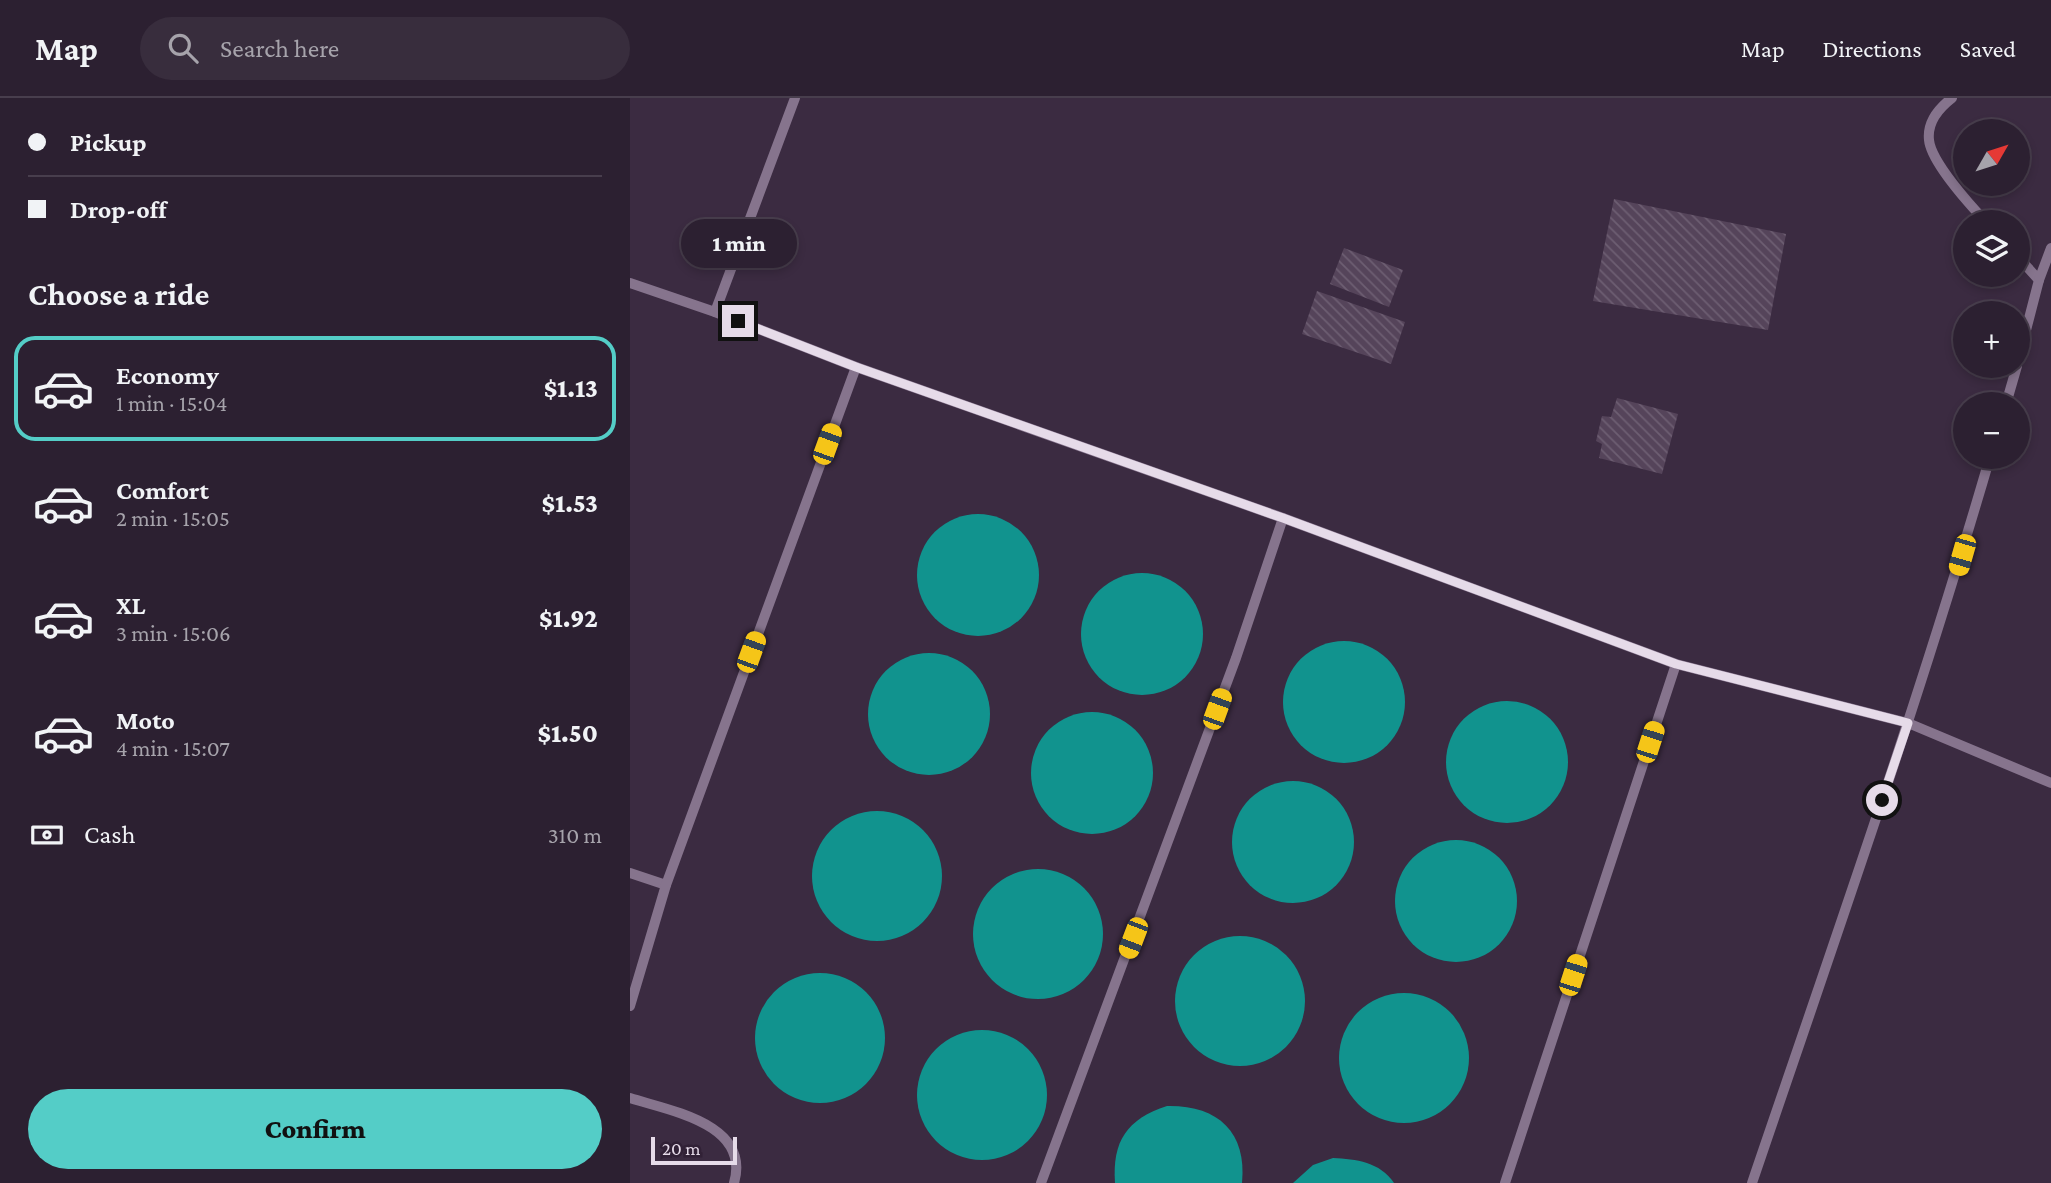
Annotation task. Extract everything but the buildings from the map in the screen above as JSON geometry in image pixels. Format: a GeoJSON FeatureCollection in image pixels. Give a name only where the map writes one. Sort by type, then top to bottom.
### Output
{"type":"FeatureCollection","features":[{"type":"Feature","properties":{"kind":"lane"},"geometry":{"type":"LineString","coordinates":[[715,312],[795,98]]}},
{"type":"Feature","properties":{"kind":"lane"},"geometry":{"type":"LineString","coordinates":[[1952,98],[1934,116],[1928,142],[1939,164],[1976,210]]}},
{"type":"Feature","properties":{"kind":"lane"},"geometry":{"type":"LineString","coordinates":[[2030,314],[2051,248]]}},
{"type":"Feature","properties":{"kind":"lane"},"geometry":{"type":"LineString","coordinates":[[2030,270],[2039,280]]}},
{"type":"Feature","properties":{"kind":"lane"},"geometry":{"type":"LineString","coordinates":[[630,283],[715,312],[856,367],[1283,518],[1676,664],[1908,723],[2051,783]]}},
{"type":"Feature","properties":{"kind":"lane"},"geometry":{"type":"LineString","coordinates":[[630,1006],[666,886],[856,367]]}},
{"type":"Feature","properties":{"kind":"lane"},"geometry":{"type":"LineString","coordinates":[[1752,1183],[1908,723],[1986,469]]}},
{"type":"Feature","properties":{"kind":"lane"},"geometry":{"type":"LineString","coordinates":[[1041,1183],[1227,684],[1283,518]]}},
{"type":"Feature","properties":{"kind":"lane"},"geometry":{"type":"LineString","coordinates":[[1505,1183],[1676,664]]}},
{"type":"Feature","properties":{"kind":"lane"},"geometry":{"type":"LineString","coordinates":[[630,873],[666,886]]}},
{"type":"Feature","properties":{"kind":"lane"},"geometry":{"type":"LineString","coordinates":[[630,1098],[684,1115],[723,1135],[734,1152],[738,1170],[734,1183]]}},
{"type":"Feature","properties":{"kind":"shaded area"},"geometry":{"type":"Polygon","coordinates":[[[978,514],[1001,519],[1021,532],[1034,552],[1039,575],[1034,598],[1021,618],[1001,631],[978,636],[955,631],[935,618],[922,598],[917,575],[922,552],[935,532],[955,519],[978,514]]]}},
{"type":"Feature","properties":{"kind":"shaded area"},"geometry":{"type":"Polygon","coordinates":[[[1142,573],[1165,578],[1185,591],[1198,611],[1203,634],[1198,657],[1185,677],[1165,690],[1142,695],[1119,690],[1099,677],[1086,657],[1081,634],[1086,611],[1099,591],[1119,578],[1142,573]]]}},
{"type":"Feature","properties":{"kind":"shaded area"},"geometry":{"type":"Polygon","coordinates":[[[1344,641],[1367,646],[1387,659],[1400,679],[1405,702],[1400,725],[1387,745],[1367,758],[1344,763],[1321,758],[1301,745],[1288,725],[1283,702],[1288,679],[1301,659],[1321,646],[1344,641]]]}},
{"type":"Feature","properties":{"kind":"shaded area"},"geometry":{"type":"Polygon","coordinates":[[[929,653],[952,658],[972,671],[985,691],[990,714],[985,737],[972,757],[952,770],[929,775],[906,770],[886,757],[873,737],[868,714],[873,691],[886,671],[906,658],[929,653]]]}},
{"type":"Feature","properties":{"kind":"shaded area"},"geometry":{"type":"Polygon","coordinates":[[[1507,701],[1530,706],[1550,719],[1563,739],[1568,762],[1563,785],[1550,805],[1530,818],[1507,823],[1484,818],[1464,805],[1451,785],[1446,762],[1451,739],[1464,719],[1484,706],[1507,701]]]}},
{"type":"Feature","properties":{"kind":"shaded area"},"geometry":{"type":"Polygon","coordinates":[[[1092,712],[1115,717],[1135,730],[1148,750],[1153,773],[1148,796],[1135,816],[1115,829],[1092,834],[1069,829],[1049,816],[1036,796],[1031,773],[1036,750],[1049,730],[1069,717],[1092,712]]]}},
{"type":"Feature","properties":{"kind":"shaded area"},"geometry":{"type":"Polygon","coordinates":[[[1293,781],[1316,786],[1336,799],[1349,819],[1354,842],[1349,865],[1336,885],[1316,898],[1293,903],[1270,898],[1250,885],[1237,865],[1232,842],[1237,819],[1250,799],[1270,786],[1293,781]]]}},
{"type":"Feature","properties":{"kind":"shaded area"},"geometry":{"type":"Polygon","coordinates":[[[877,811],[902,816],[923,830],[937,851],[942,876],[937,901],[923,922],[902,936],[877,941],[852,936],[831,922],[817,901],[812,876],[817,851],[831,830],[852,816],[877,811]]]}},
{"type":"Feature","properties":{"kind":"shaded area"},"geometry":{"type":"Polygon","coordinates":[[[1456,840],[1479,845],[1499,858],[1512,878],[1517,901],[1512,924],[1499,944],[1479,957],[1456,962],[1433,957],[1413,944],[1400,924],[1395,901],[1400,878],[1413,858],[1433,845],[1456,840]]]}},
{"type":"Feature","properties":{"kind":"shaded area"},"geometry":{"type":"Polygon","coordinates":[[[1038,869],[1063,874],[1084,888],[1098,909],[1103,934],[1098,959],[1084,980],[1063,994],[1038,999],[1013,994],[992,980],[978,959],[973,934],[978,909],[992,888],[1013,874],[1038,869]]]}},
{"type":"Feature","properties":{"kind":"shaded area"},"geometry":{"type":"Polygon","coordinates":[[[1240,936],[1265,941],[1286,955],[1300,976],[1305,1001],[1300,1026],[1286,1047],[1265,1061],[1240,1066],[1215,1061],[1194,1047],[1180,1026],[1175,1001],[1180,976],[1194,955],[1215,941],[1240,936]]]}},
{"type":"Feature","properties":{"kind":"shaded area"},"geometry":{"type":"Polygon","coordinates":[[[820,973],[845,978],[866,992],[880,1013],[885,1038],[880,1063],[866,1084],[845,1098],[820,1103],[795,1098],[774,1084],[760,1063],[755,1038],[760,1013],[774,992],[795,978],[820,973]]]}},
{"type":"Feature","properties":{"kind":"shaded area"},"geometry":{"type":"Polygon","coordinates":[[[1404,993],[1429,998],[1450,1012],[1464,1033],[1469,1058],[1464,1083],[1450,1104],[1429,1118],[1404,1123],[1379,1118],[1358,1104],[1344,1083],[1339,1058],[1344,1033],[1358,1012],[1379,998],[1404,993]]]}},
{"type":"Feature","properties":{"kind":"shaded area"},"geometry":{"type":"Polygon","coordinates":[[[982,1030],[1007,1035],[1028,1049],[1042,1070],[1047,1095],[1042,1120],[1028,1141],[1007,1155],[982,1160],[957,1155],[936,1141],[922,1120],[917,1095],[922,1070],[936,1049],[957,1035],[982,1030]]]}},
{"type":"Feature","properties":{"kind":"shaded area"},"geometry":{"type":"Polygon","coordinates":[[[1167,1106],[1201,1110],[1225,1125],[1234,1136],[1239,1149],[1242,1183],[1115,1183],[1116,1155],[1125,1134],[1142,1118],[1167,1106]]]}},
{"type":"Feature","properties":{"kind":"shaded area"},"geometry":{"type":"Polygon","coordinates":[[[1333,1158],[1375,1166],[1394,1183],[1293,1183],[1313,1165],[1333,1158]]]}},
{"type":"Feature","properties":{"kind":"route"},"geometry":{"type":"LineString","coordinates":[[738,321],[856,367],[1283,518],[1676,664],[1908,723],[1882,800]]}}]}
